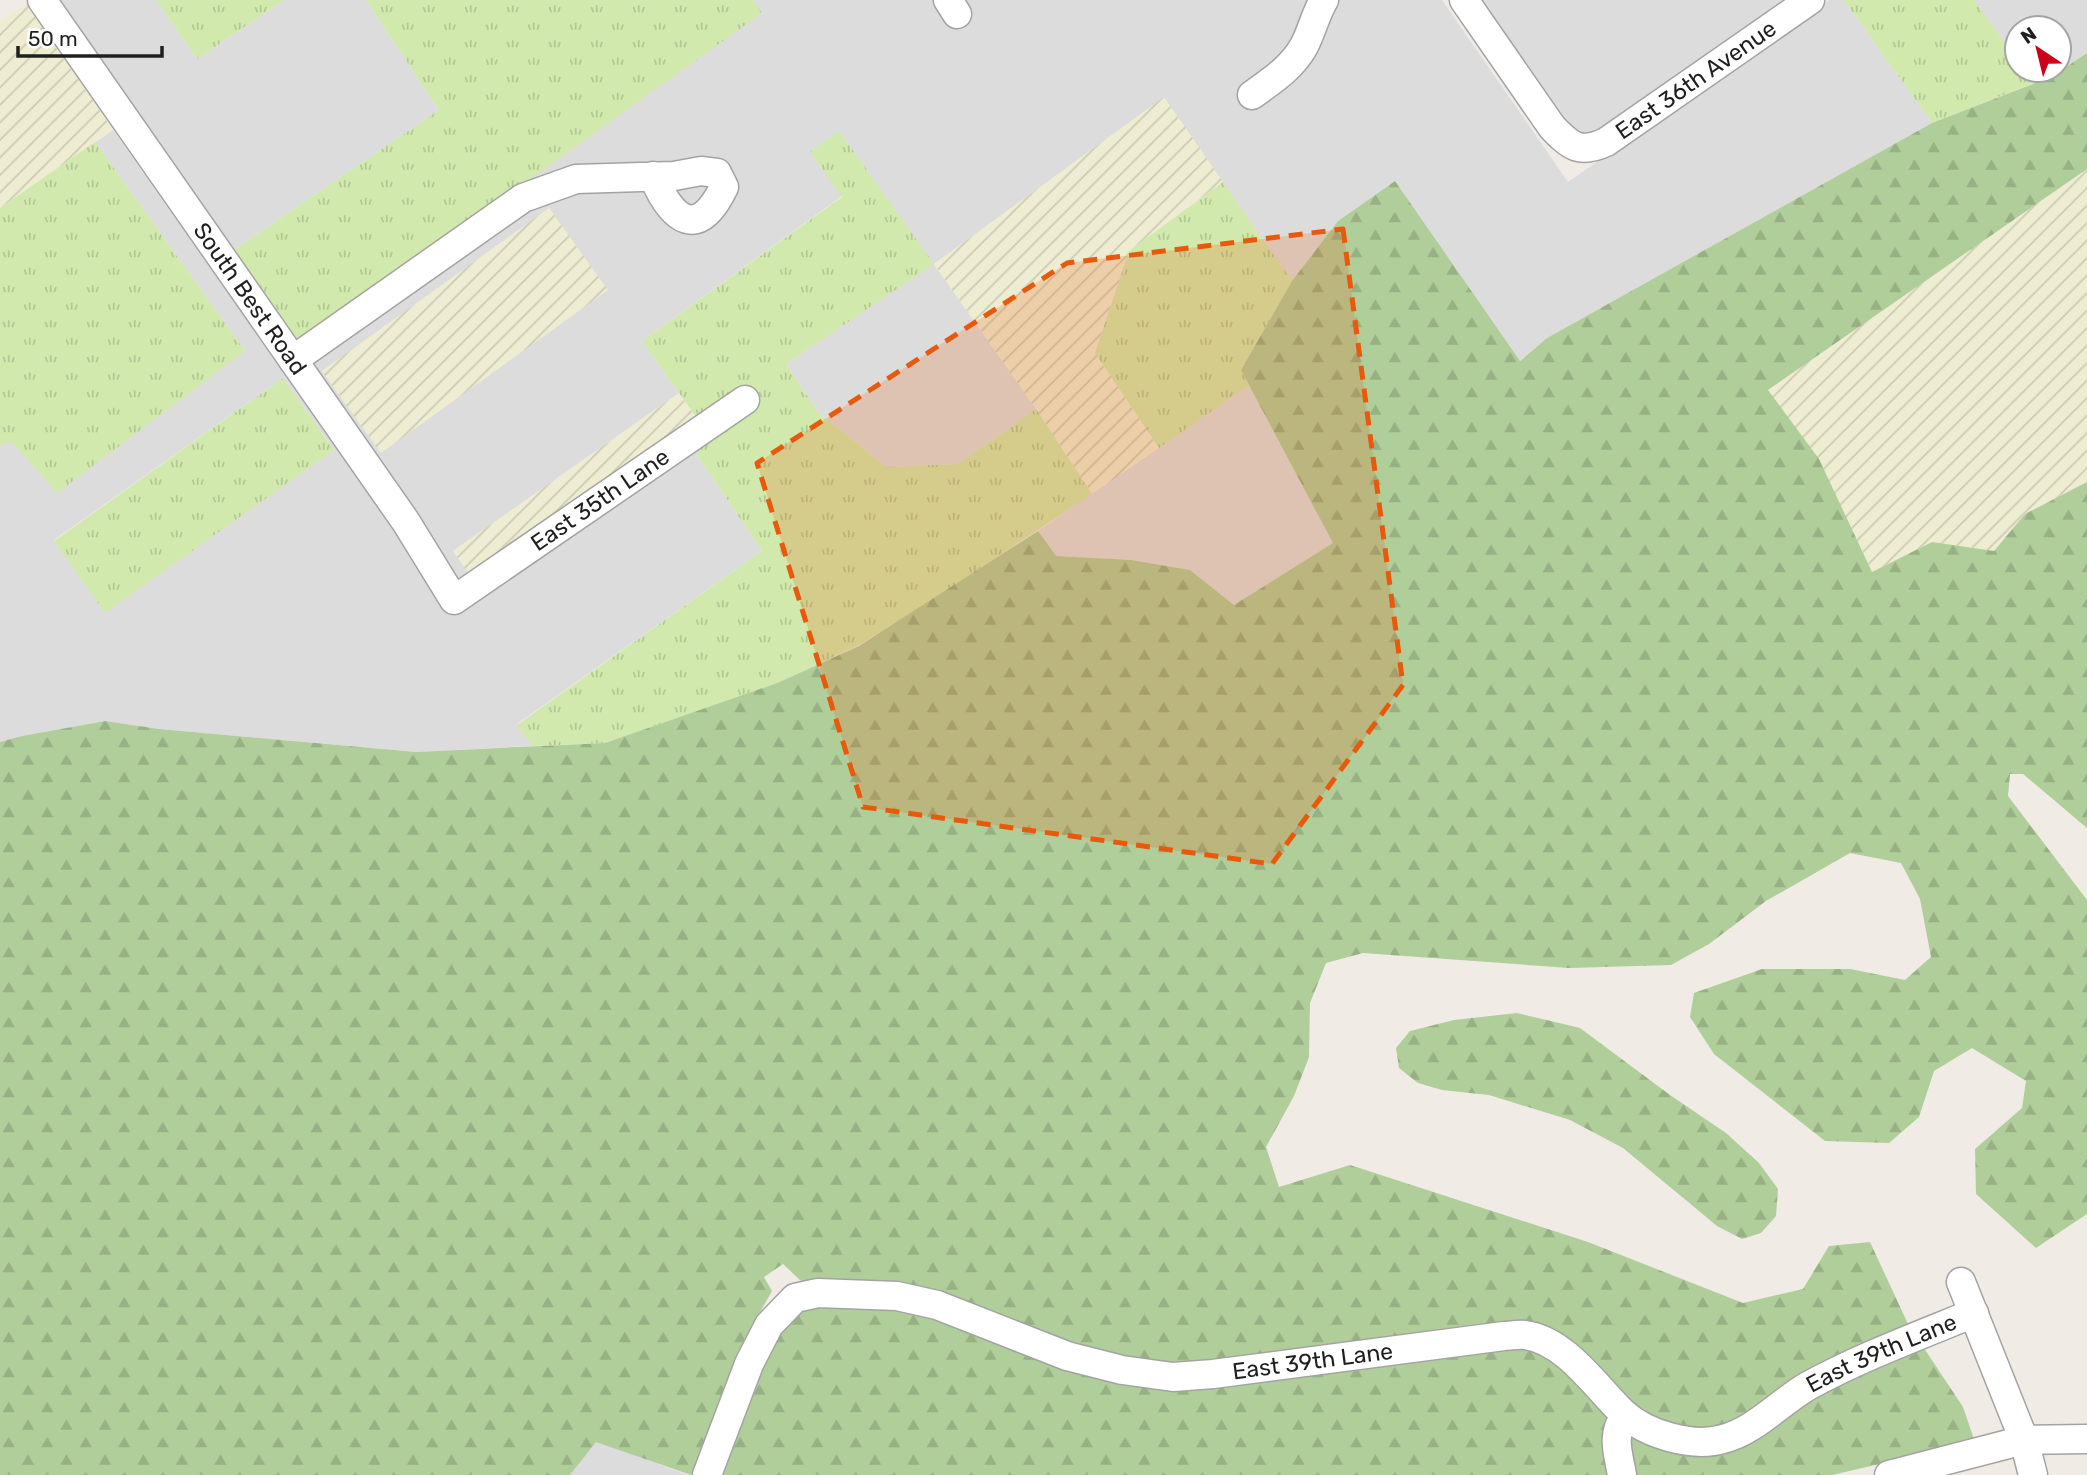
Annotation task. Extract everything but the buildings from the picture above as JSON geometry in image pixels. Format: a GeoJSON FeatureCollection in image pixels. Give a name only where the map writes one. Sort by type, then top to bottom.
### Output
{"type":"FeatureCollection","features":[{"type":"Feature","properties":{"kind":"street","name":"South Best Road"},"geometry":{"type":"LineString","coordinates":[[42,0],[406,522],[454,600]]}},
{"type":"Feature","properties":{"kind":"street"},"geometry":{"type":"LineString","coordinates":[[1252,95],[1285,71],[1296,59],[1308,36],[1314,16],[1324,0]]}},
{"type":"Feature","properties":{"kind":"street","name":"East 36th Avenue"},"geometry":{"type":"LineString","coordinates":[[1464,0],[1552,128],[1577,148],[1592,149],[1606,142],[1810,0]]}},
{"type":"Feature","properties":{"kind":"street"},"geometry":{"type":"LineString","coordinates":[[293,360],[523,198],[576,179],[653,176]]}},
{"type":"Feature","properties":{"kind":"street","name":"East 35th Lane"},"geometry":{"type":"LineString","coordinates":[[454,600],[745,400]]}},
{"type":"Feature","properties":{"kind":"street"},"geometry":{"type":"LineString","coordinates":[[1961,1282],[2024,1440],[2033,1475]]}},
{"type":"Feature","properties":{"kind":"street","name":"East 39th Lane"},"geometry":{"type":"LineString","coordinates":[[707,1475],[749,1364],[769,1325],[795,1297],[818,1293],[897,1296],[936,1305],[1067,1356],[1122,1370],[1173,1377],[1525,1335],[1544,1341],[1566,1354],[1625,1415],[1655,1433],[1689,1441],[1722,1440],[1752,1426],[1806,1388],[1844,1367],[1974,1313]]}},
{"type":"Feature","properties":{"kind":"street"},"geometry":{"type":"LineString","coordinates":[[1622,1475],[1616,1442],[1618,1426],[1625,1415]]}},
{"type":"Feature","properties":{"kind":"street"},"geometry":{"type":"LineString","coordinates":[[1889,1475],[2024,1440],[2087,1439]]}},
{"type":"Feature","properties":{"kind":"highlighted area"},"geometry":{"type":"Polygon","coordinates":[[[1343,229],[1403,685],[1272,864],[863,807],[757,463],[1067,263],[1343,229]]]}},
{"type":"Feature","properties":{"kind":"shaded area"},"geometry":{"type":"Polygon","coordinates":[[[58,0],[156,0],[197,59],[284,0],[366,0],[439,110],[234,250],[58,0]]]}},
{"type":"Feature","properties":{"kind":"shaded area"},"geometry":{"type":"Polygon","coordinates":[[[753,0],[1442,0],[1568,182],[1829,0],[1844,0],[1932,123],[1547,338],[1519,361],[1395,181],[1338,221],[1292,281],[1164,98],[934,264],[1036,409],[958,464],[886,467],[818,412],[786,364],[933,264],[839,131],[842,196],[642,341],[679,393],[453,551],[683,434],[762,551],[517,724],[532,746],[416,752],[159,729],[105,721],[0,742],[0,446],[245,351],[95,142],[113,130],[275,361],[761,13],[753,0]],[[283,378],[54,540],[105,612],[334,450],[283,378]]]}},
{"type":"Feature","properties":{"kind":"shaded area"},"geometry":{"type":"Polygon","coordinates":[[[1476,0],[1784,0],[1598,130],[1582,133],[1569,130],[1476,0]]]}},
{"type":"Feature","properties":{"kind":"shaded area"},"geometry":{"type":"Polygon","coordinates":[[[1974,0],[2087,0],[2087,53],[2073,62],[2073,14],[2003,14],[2003,40],[1974,0]]]}},
{"type":"Feature","properties":{"kind":"shaded area"},"geometry":{"type":"Polygon","coordinates":[[[1249,385],[1334,543],[1234,605],[1190,570],[1131,560],[1055,556],[1038,531],[1249,385]]]}},
{"type":"Feature","properties":{"kind":"shaded area"},"geometry":{"type":"Polygon","coordinates":[[[596,1441],[688,1475],[570,1475],[596,1441]]]}},
{"type":"Feature","properties":{"kind":"green space"},"geometry":{"type":"Polygon","coordinates":[[[156,0],[284,0],[197,59],[156,0]]]}},
{"type":"Feature","properties":{"kind":"green space"},"geometry":{"type":"Polygon","coordinates":[[[366,0],[753,0],[762,13],[297,346],[234,250],[439,110],[366,0]]]}},
{"type":"Feature","properties":{"kind":"green space"},"geometry":{"type":"Polygon","coordinates":[[[1844,0],[1974,0],[2003,40],[2003,84],[2031,84],[1932,123],[1844,0]]]}},
{"type":"Feature","properties":{"kind":"green space"},"geometry":{"type":"Polygon","coordinates":[[[26,4],[113,130],[0,208],[0,22],[26,4]]]}},
{"type":"Feature","properties":{"kind":"green space"},"geometry":{"type":"Polygon","coordinates":[[[2087,53],[2087,169],[1768,390],[1819,459],[1872,572],[1932,542],[1994,551],[2025,514],[2087,482],[2087,828],[2023,774],[2010,774],[2008,796],[2087,900],[2087,1214],[2036,1248],[1976,1194],[1975,1149],[2022,1108],[2026,1081],[1972,1048],[1934,1071],[1919,1117],[1889,1143],[1825,1141],[1714,1054],[1690,1017],[1694,993],[1762,969],[1850,969],[1905,980],[1931,957],[1920,899],[1901,863],[1850,853],[1766,901],[1709,944],[1671,965],[1569,968],[1363,953],[1326,963],[1310,1003],[1309,1057],[1294,1096],[1266,1147],[1279,1187],[1350,1165],[1588,1242],[1743,1303],[1803,1289],[1829,1246],[1870,1242],[1908,1324],[1963,1407],[1975,1442],[1832,1475],[715,1475],[772,1332],[816,1285],[801,1281],[783,1264],[764,1277],[772,1291],[745,1338],[691,1475],[596,1442],[570,1475],[0,1475],[0,742],[105,721],[159,729],[416,752],[605,743],[777,683],[859,646],[1038,531],[1056,556],[1131,560],[1190,570],[1234,605],[1333,543],[1241,370],[1292,281],[1338,221],[1395,181],[1520,361],[1547,338],[1932,123],[2033,84],[2073,84],[2073,62],[2087,53]]]}},
{"type":"Feature","properties":{"kind":"green space"},"geometry":{"type":"Polygon","coordinates":[[[1164,97],[1223,182],[1129,251],[1095,353],[1159,448],[1092,494],[934,264],[1164,97]]]}},
{"type":"Feature","properties":{"kind":"green space"},"geometry":{"type":"Polygon","coordinates":[[[839,131],[934,264],[786,364],[818,412],[886,467],[958,464],[1036,409],[1092,494],[859,645],[777,683],[605,743],[532,746],[517,725],[762,551],[683,434],[699,421],[642,341],[842,197],[810,152],[839,131]]]}},
{"type":"Feature","properties":{"kind":"green space"},"geometry":{"type":"Polygon","coordinates":[[[95,142],[245,351],[57,493],[11,441],[0,446],[0,208],[95,142]]]}},
{"type":"Feature","properties":{"kind":"green space"},"geometry":{"type":"Polygon","coordinates":[[[2087,169],[2087,482],[2025,514],[1994,551],[1932,542],[1872,572],[1856,538],[1767,389],[2087,169]]]}},
{"type":"Feature","properties":{"kind":"green space"},"geometry":{"type":"Polygon","coordinates":[[[1223,182],[1292,281],[1241,370],[1249,385],[1159,448],[1095,353],[1129,251],[1223,182]]]}},
{"type":"Feature","properties":{"kind":"green space"},"geometry":{"type":"Polygon","coordinates":[[[549,208],[608,290],[381,453],[322,371],[549,208]]]}},
{"type":"Feature","properties":{"kind":"green space"},"geometry":{"type":"Polygon","coordinates":[[[283,378],[334,450],[105,613],[54,541],[283,378]]]}},
{"type":"Feature","properties":{"kind":"green space"},"geometry":{"type":"Polygon","coordinates":[[[679,393],[699,421],[473,580],[453,551],[679,393]]]}},
{"type":"Feature","properties":{"kind":"green space"},"geometry":{"type":"Polygon","coordinates":[[[1517,1013],[1580,1028],[1726,1133],[1759,1163],[1778,1189],[1776,1216],[1761,1233],[1742,1239],[1717,1226],[1623,1148],[1570,1120],[1489,1095],[1442,1090],[1418,1083],[1399,1068],[1396,1048],[1410,1031],[1454,1020],[1517,1013]]]}}]}
